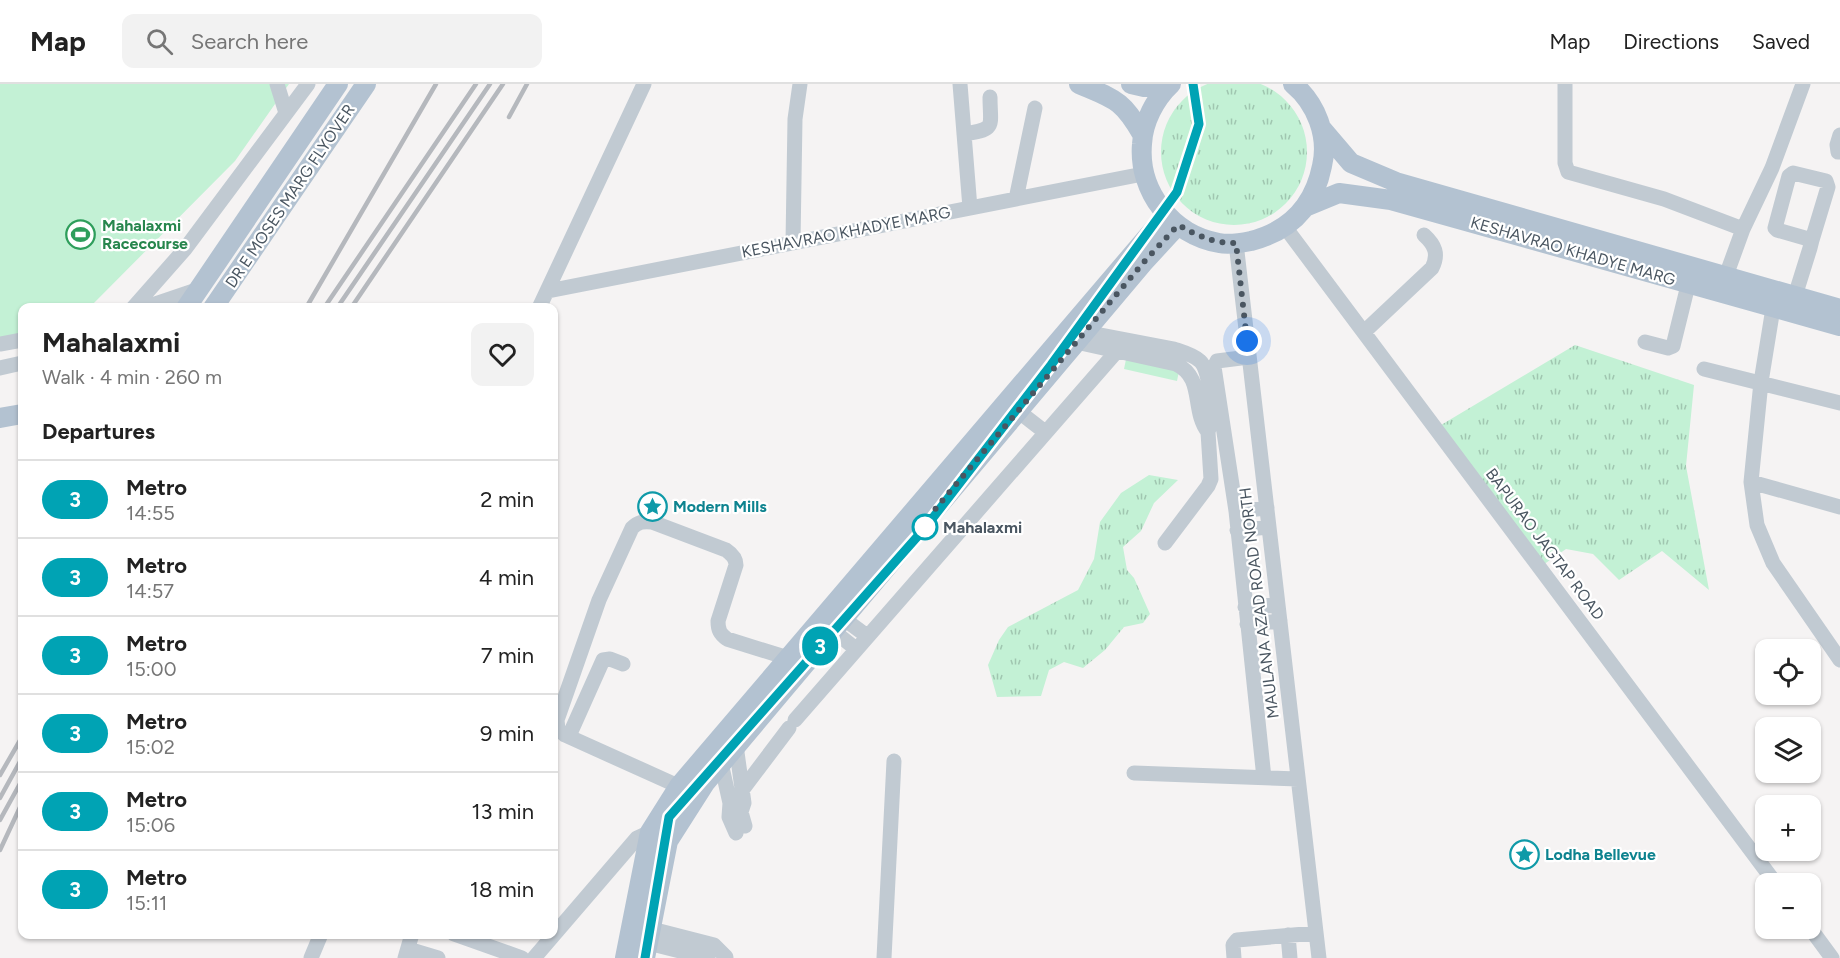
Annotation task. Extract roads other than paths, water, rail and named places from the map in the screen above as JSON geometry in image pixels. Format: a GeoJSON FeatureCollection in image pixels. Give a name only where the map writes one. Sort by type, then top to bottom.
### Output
{"type":"FeatureCollection","features":[{"type":"Feature","properties":{"kind":"main road","name":"DR E MOSES MARG FLYOVER"},"geometry":{"type":"LineString","coordinates":[[210,295],[338,84]]}},
{"type":"Feature","properties":{"kind":"main road","name":"DR E MOSES MARG FLYOVER"},"geometry":{"type":"LineString","coordinates":[[195,303],[210,295],[366,84]]}},
{"type":"Feature","properties":{"kind":"main road"},"geometry":{"type":"LineString","coordinates":[[1079,84],[1116,100],[1131,115],[1142,134]]}},
{"type":"Feature","properties":{"kind":"main road"},"geometry":{"type":"LineString","coordinates":[[1131,84],[1144,87],[1170,85]]}},
{"type":"Feature","properties":{"kind":"main road"},"geometry":{"type":"LineString","coordinates":[[1170,85],[1152,107],[1142,134],[1143,174],[1152,196],[1172,220],[1199,237],[1219,243],[1236,243],[1266,237],[1285,226],[1305,207],[1319,183],[1324,157],[1322,129],[1314,109],[1300,86]]}},
{"type":"Feature","properties":{"kind":"main road","name":"KESHAVRAO KHADYE MARG"},"geometry":{"type":"LineString","coordinates":[[1322,129],[1351,163],[1396,182],[1690,275]]}},
{"type":"Feature","properties":{"kind":"main road","name":"KESHAVRAO KHADYE MARG"},"geometry":{"type":"LineString","coordinates":[[1305,207],[1340,193],[1391,200],[1723,284],[1774,299],[1840,326]]}},
{"type":"Feature","properties":{"kind":"main road"},"geometry":{"type":"LineString","coordinates":[[648,943],[668,841],[688,790],[722,763],[831,620],[959,469],[1081,337],[1143,263],[1172,220]]}},
{"type":"Feature","properties":{"kind":"main road"},"geometry":{"type":"LineString","coordinates":[[1010,413],[1172,220]]}},
{"type":"Feature","properties":{"kind":"main road","name":"KESHAVRAO KHADYE MARG"},"geometry":{"type":"LineString","coordinates":[[1774,299],[1795,296],[1840,309]]}},
{"type":"Feature","properties":{"kind":"main road"},"geometry":{"type":"LineString","coordinates":[[0,418],[18,415]]}},
{"type":"Feature","properties":{"kind":"main road"},"geometry":{"type":"LineString","coordinates":[[625,958],[650,832],[688,790],[788,658],[831,620]]}},
{"type":"Feature","properties":{"kind":"street"},"geometry":{"type":"LineString","coordinates":[[278,84],[286,113]]}},
{"type":"Feature","properties":{"kind":"street"},"geometry":{"type":"LineString","coordinates":[[138,303],[185,249],[308,84]]}},
{"type":"Feature","properties":{"kind":"street"},"geometry":{"type":"LineString","coordinates":[[542,303],[644,84]]}},
{"type":"Feature","properties":{"kind":"street"},"geometry":{"type":"LineString","coordinates":[[793,243],[795,119],[800,84]]}},
{"type":"Feature","properties":{"kind":"street"},"geometry":{"type":"LineString","coordinates":[[960,84],[970,208]]}},
{"type":"Feature","properties":{"kind":"street"},"geometry":{"type":"LineString","coordinates":[[1565,84],[1565,163],[1568,171],[1664,199],[1743,229]]}},
{"type":"Feature","properties":{"kind":"street"},"geometry":{"type":"LineString","coordinates":[[1723,284],[1743,229],[1772,168],[1803,84]]}},
{"type":"Feature","properties":{"kind":"street"},"geometry":{"type":"LineString","coordinates":[[964,134],[988,128],[990,96]]}},
{"type":"Feature","properties":{"kind":"street"},"geometry":{"type":"LineString","coordinates":[[1016,199],[1035,108]]}},
{"type":"Feature","properties":{"kind":"street"},"geometry":{"type":"LineString","coordinates":[[1840,135],[1837,145],[1838,152],[1840,152]]}},
{"type":"Feature","properties":{"kind":"street"},"geometry":{"type":"LineString","coordinates":[[1795,296],[1812,240],[1828,184],[1826,181],[1793,173],[1789,176],[1775,228],[1812,240]]}},
{"type":"Feature","properties":{"kind":"street","name":"KESHAVRAO KHADYE MARG"},"geometry":{"type":"LineString","coordinates":[[548,291],[1143,174]]}},
{"type":"Feature","properties":{"kind":"street","name":"BAPURAO JAGTAP ROAD"},"geometry":{"type":"LineString","coordinates":[[1285,226],[1768,873]]}},
{"type":"Feature","properties":{"kind":"street"},"geometry":{"type":"LineString","coordinates":[[1364,332],[1432,268],[1436,259],[1436,251],[1424,235]]}},
{"type":"Feature","properties":{"kind":"street","name":"MAULANA AZAD ROAD NORTH"},"geometry":{"type":"LineString","coordinates":[[1236,243],[1319,958]]}},
{"type":"Feature","properties":{"kind":"street"},"geometry":{"type":"LineString","coordinates":[[1645,342],[1668,348],[1673,346],[1690,275]]}},
{"type":"Feature","properties":{"kind":"street"},"geometry":{"type":"LineString","coordinates":[[169,303],[210,295]]}},
{"type":"Feature","properties":{"kind":"street"},"geometry":{"type":"LineString","coordinates":[[1774,299],[1761,382],[1751,482],[1756,525],[1773,563],[1840,660]]}},
{"type":"Feature","properties":{"kind":"street"},"geometry":{"type":"LineString","coordinates":[[1081,337],[1117,351],[1176,364],[1188,372],[1194,382],[1202,423],[1208,432]]}},
{"type":"Feature","properties":{"kind":"street"},"geometry":{"type":"LineString","coordinates":[[1081,337],[1174,349],[1200,361],[1206,369],[1212,421],[1208,432],[1211,479],[1166,543]]}},
{"type":"Feature","properties":{"kind":"street"},"geometry":{"type":"LineString","coordinates":[[0,344],[18,341]]}},
{"type":"Feature","properties":{"kind":"street"},"geometry":{"type":"LineString","coordinates":[[743,789],[867,636],[1117,351]]}},
{"type":"Feature","properties":{"kind":"street"},"geometry":{"type":"LineString","coordinates":[[1249,357],[1217,361],[1214,365],[1236,511],[1264,778]]}},
{"type":"Feature","properties":{"kind":"street"},"geometry":{"type":"LineString","coordinates":[[0,368],[18,364]]}},
{"type":"Feature","properties":{"kind":"street"},"geometry":{"type":"LineString","coordinates":[[1704,369],[1840,403]]}},
{"type":"Feature","properties":{"kind":"street"},"geometry":{"type":"LineString","coordinates":[[1010,413],[1045,432]]}},
{"type":"Feature","properties":{"kind":"street"},"geometry":{"type":"LineString","coordinates":[[1751,482],[1840,507]]}},
{"type":"Feature","properties":{"kind":"street"},"geometry":{"type":"LineString","coordinates":[[1236,511],[1267,508]]}},
{"type":"Feature","properties":{"kind":"street"},"geometry":{"type":"LineString","coordinates":[[558,717],[599,600],[632,528],[644,521],[726,550],[733,555],[736,565],[718,621],[718,629],[727,639],[788,658]]}},
{"type":"Feature","properties":{"kind":"street"},"geometry":{"type":"LineString","coordinates":[[1237,530],[1269,527]]}},
{"type":"Feature","properties":{"kind":"street"},"geometry":{"type":"LineString","coordinates":[[1245,607],[1278,605]]}},
{"type":"Feature","properties":{"kind":"street"},"geometry":{"type":"LineString","coordinates":[[831,620],[867,636]]}},
{"type":"Feature","properties":{"kind":"street"},"geometry":{"type":"LineString","coordinates":[[831,620],[856,649]]}},
{"type":"Feature","properties":{"kind":"street"},"geometry":{"type":"LineString","coordinates":[[1247,624],[1280,621]]}},
{"type":"Feature","properties":{"kind":"street"},"geometry":{"type":"LineString","coordinates":[[569,736],[603,660],[610,659],[623,663]]}},
{"type":"Feature","properties":{"kind":"street"},"geometry":{"type":"LineString","coordinates":[[558,729],[688,790]]}},
{"type":"Feature","properties":{"kind":"street"},"geometry":{"type":"LineString","coordinates":[[722,763],[730,803],[729,817],[740,830],[744,803],[736,745]]}},
{"type":"Feature","properties":{"kind":"street"},"geometry":{"type":"LineString","coordinates":[[884,958],[894,761]]}},
{"type":"Feature","properties":{"kind":"street"},"geometry":{"type":"LineString","coordinates":[[1134,773],[1298,779]]}},
{"type":"Feature","properties":{"kind":"street"},"geometry":{"type":"LineString","coordinates":[[558,930],[636,838],[650,832],[668,841]]}},
{"type":"Feature","properties":{"kind":"street"},"geometry":{"type":"LineString","coordinates":[[631,924],[648,943],[708,958]]}},
{"type":"Feature","properties":{"kind":"street"},"geometry":{"type":"LineString","coordinates":[[1234,958],[1233,945],[1237,939],[1316,933]]}},
{"type":"Feature","properties":{"kind":"street"},"geometry":{"type":"LineString","coordinates":[[1288,935],[1290,958]]}},
{"type":"Feature","properties":{"kind":"street"},"geometry":{"type":"LineString","coordinates":[[311,958],[319,939]]}},
{"type":"Feature","properties":{"kind":"street"},"geometry":{"type":"LineString","coordinates":[[468,939],[522,958]]}},
{"type":"Feature","properties":{"kind":"street"},"geometry":{"type":"LineString","coordinates":[[534,958],[550,939]]}},
{"type":"Feature","properties":{"kind":"street"},"geometry":{"type":"LineString","coordinates":[[1818,939],[1832,958]]}},
{"type":"Feature","properties":{"kind":"street"},"geometry":{"type":"LineString","coordinates":[[648,943],[714,945],[725,958]]}},
{"type":"Feature","properties":{"kind":"street"},"geometry":{"type":"LineString","coordinates":[[408,947],[438,958]]}},
{"type":"Feature","properties":{"kind":"railway"},"geometry":{"type":"LineString","coordinates":[[309,303],[436,84]]}},
{"type":"Feature","properties":{"kind":"railway"},"geometry":{"type":"LineString","coordinates":[[327,303],[476,84]]}},
{"type":"Feature","properties":{"kind":"railway"},"geometry":{"type":"LineString","coordinates":[[340,303],[490,84]]}},
{"type":"Feature","properties":{"kind":"railway"},"geometry":{"type":"LineString","coordinates":[[354,303],[503,84]]}},
{"type":"Feature","properties":{"kind":"railway"},"geometry":{"type":"LineString","coordinates":[[509,117],[527,84]]}},
{"type":"Feature","properties":{"kind":"railway"},"geometry":{"type":"LineString","coordinates":[[0,775],[18,744]]}},
{"type":"Feature","properties":{"kind":"railway"},"geometry":{"type":"LineString","coordinates":[[0,798],[18,765]]}},
{"type":"Feature","properties":{"kind":"railway"},"geometry":{"type":"LineString","coordinates":[[0,820],[18,787]]}},
{"type":"Feature","properties":{"kind":"railway"},"geometry":{"type":"LineString","coordinates":[[0,850],[18,812]]}},
{"type":"Feature","properties":{"kind":"metro line","name":"3"},"geometry":{"type":"LineString","coordinates":[[645,958],[669,817],[925,528],[1051,365],[1177,192],[1199,124],[1193,84]]}},
{"type":"Feature","properties":{"kind":"place","name":"Mahalaxmi Racecourse"},"geometry":{"type":"Point","coordinates":[81,234]}},
{"type":"Feature","properties":{"kind":"place","name":"Modern Mills"},"geometry":{"type":"Point","coordinates":[652,506]}},
{"type":"Feature","properties":{"kind":"place","name":"Mahalaxmi"},"geometry":{"type":"Point","coordinates":[925,527]}},
{"type":"Feature","properties":{"kind":"place","name":"Lodha Bellevue"},"geometry":{"type":"Point","coordinates":[1524,854]}}]}
